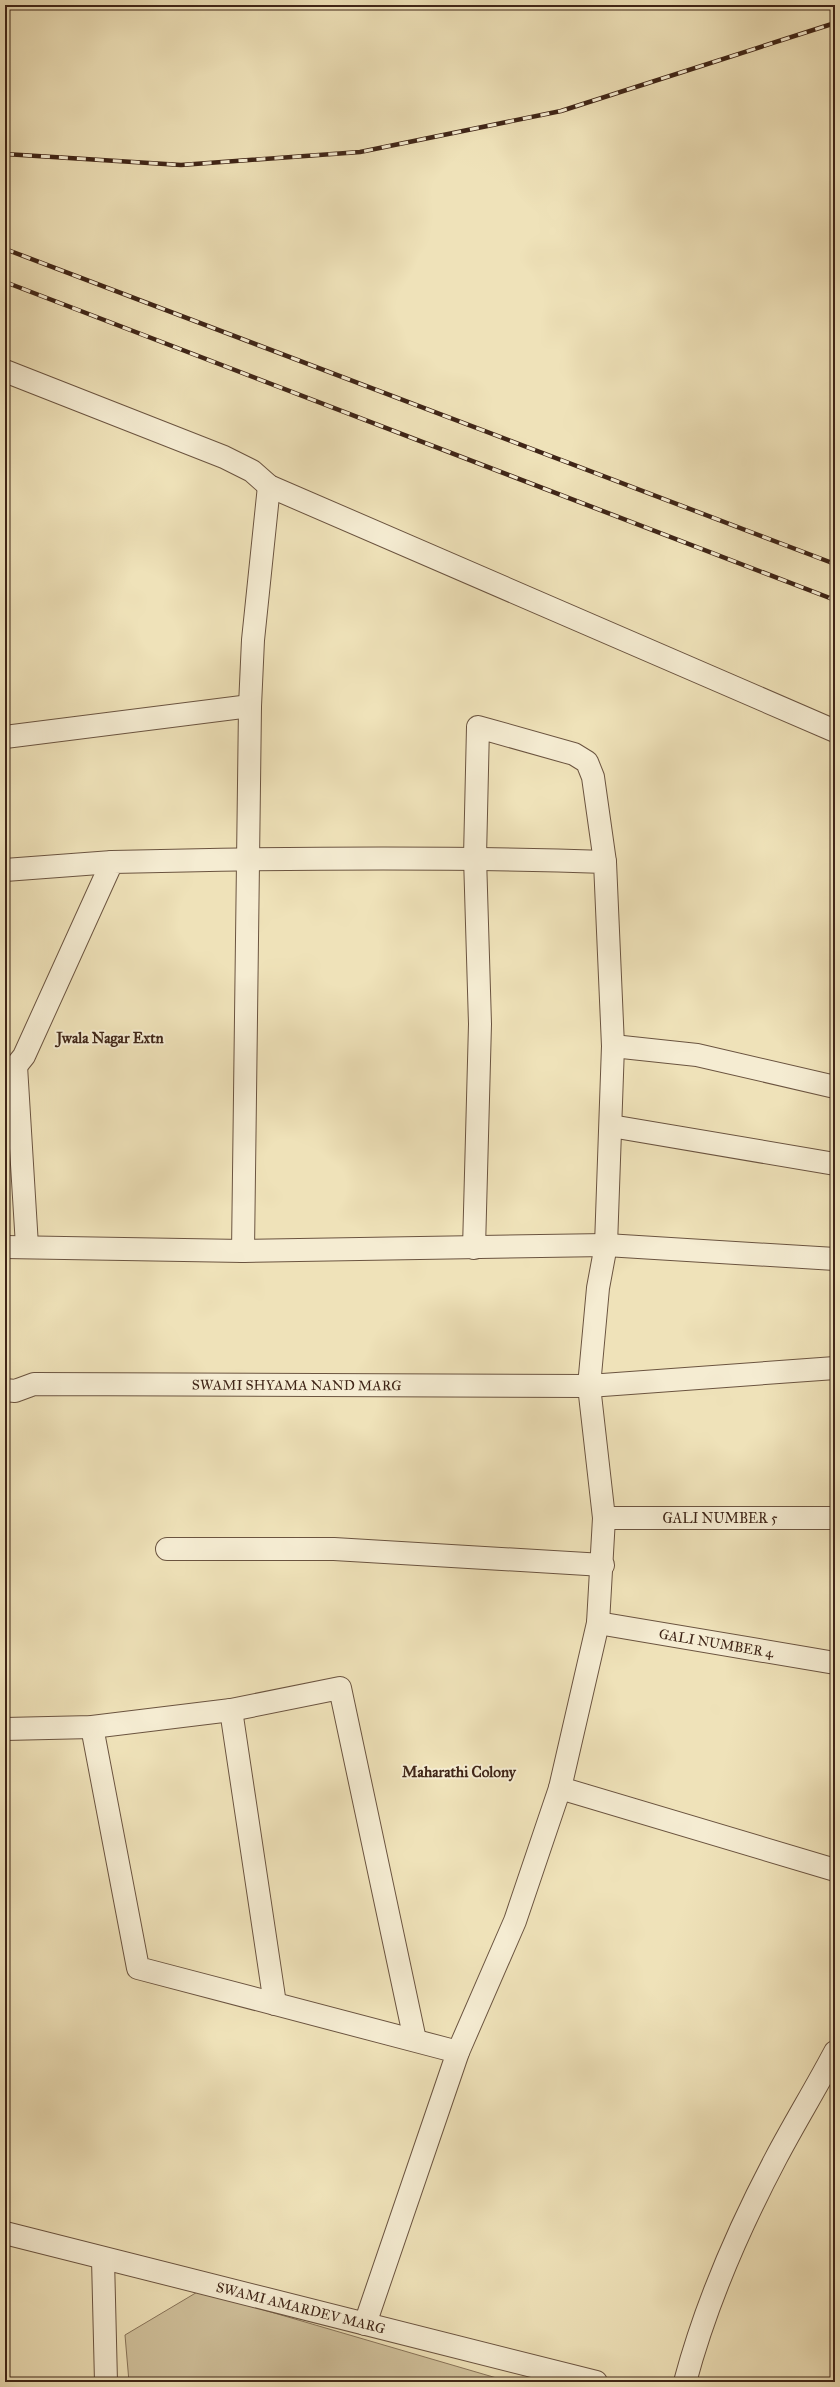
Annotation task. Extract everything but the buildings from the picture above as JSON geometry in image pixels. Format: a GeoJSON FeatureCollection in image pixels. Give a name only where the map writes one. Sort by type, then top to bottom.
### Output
{"type":"FeatureCollection","features":[{"type":"Feature","properties":{"kind":"street"},"geometry":{"type":"LineString","coordinates":[[5,371],[224,457],[252,471],[268,486],[835,731]]}},
{"type":"Feature","properties":{"kind":"street"},"geometry":{"type":"LineString","coordinates":[[243,1251],[250,706],[253,640],[268,486]]}},
{"type":"Feature","properties":{"kind":"street"},"geometry":{"type":"LineString","coordinates":[[5,737],[250,706]]}},
{"type":"Feature","properties":{"kind":"street"},"geometry":{"type":"LineString","coordinates":[[365,2324],[458,2052],[515,1921],[560,1788],[598,1623],[603,1564],[604,1518],[590,1386],[598,1288],[606,1245],[613,1046],[605,862],[593,777],[587,762],[574,754],[478,728],[475,857],[480,1024],[474,1248]]}},
{"type":"Feature","properties":{"kind":"street"},"geometry":{"type":"LineString","coordinates":[[5,870],[112,862],[247,858],[475,857],[605,862]]}},
{"type":"Feature","properties":{"kind":"street"},"geometry":{"type":"LineString","coordinates":[[27,1246],[11,1068],[24,1056],[112,862]]}},
{"type":"Feature","properties":{"kind":"street"},"geometry":{"type":"LineString","coordinates":[[613,1046],[697,1055],[835,1087]]}},
{"type":"Feature","properties":{"kind":"street"},"geometry":{"type":"LineString","coordinates":[[611,1126],[835,1164]]}},
{"type":"Feature","properties":{"kind":"street"},"geometry":{"type":"LineString","coordinates":[[5,1247],[27,1246],[243,1251],[606,1245],[835,1259]]}},
{"type":"Feature","properties":{"kind":"street","name":"SWAMI SHYAMA NAND MARG"},"geometry":{"type":"LineString","coordinates":[[5,1390],[15,1391],[34,1384],[590,1386],[835,1368]]}},
{"type":"Feature","properties":{"kind":"street","name":"GALI NUMBER 5"},"geometry":{"type":"LineString","coordinates":[[604,1518],[835,1518]]}},
{"type":"Feature","properties":{"kind":"street"},"geometry":{"type":"LineString","coordinates":[[167,1549],[334,1549],[603,1564]]}},
{"type":"Feature","properties":{"kind":"street","name":"GALI NUMBER 4"},"geometry":{"type":"LineString","coordinates":[[598,1623],[835,1663]]}},
{"type":"Feature","properties":{"kind":"street"},"geometry":{"type":"LineString","coordinates":[[5,1729],[92,1727],[231,1710],[340,1688],[415,2040]]}},
{"type":"Feature","properties":{"kind":"street"},"geometry":{"type":"LineString","coordinates":[[231,1710],[276,2004]]}},
{"type":"Feature","properties":{"kind":"street"},"geometry":{"type":"LineString","coordinates":[[92,1727],[138,1968],[458,2052]]}},
{"type":"Feature","properties":{"kind":"street"},"geometry":{"type":"LineString","coordinates":[[560,1788],[835,1870]]}},
{"type":"Feature","properties":{"kind":"street"},"geometry":{"type":"LineString","coordinates":[[685,2382],[708,2304],[733,2245],[776,2158],[835,2052]]}},
{"type":"Feature","properties":{"kind":"street","name":"SWAMI AMARDEV MARG"},"geometry":{"type":"LineString","coordinates":[[5,2233],[596,2382]]}},
{"type":"Feature","properties":{"kind":"street"},"geometry":{"type":"LineString","coordinates":[[104,2259],[106,2382]]}},
{"type":"Feature","properties":{"kind":"shaded area"},"geometry":{"type":"Polygon","coordinates":[[[199,2291],[500,2379],[503,2382],[129,2382],[125,2335],[199,2291]]]}},
{"type":"Feature","properties":{"kind":"railway"},"geometry":{"type":"LineString","coordinates":[[5,154],[181,165],[360,152],[561,111],[835,23]]}},
{"type":"Feature","properties":{"kind":"railway"},"geometry":{"type":"LineString","coordinates":[[5,249],[835,564]]}},
{"type":"Feature","properties":{"kind":"railway"},"geometry":{"type":"LineString","coordinates":[[5,282],[835,600]]}},
{"type":"Feature","properties":{"kind":"district","name":"Jwala Nagar Extn"},"geometry":{"type":"Point","coordinates":[110,1038]}},
{"type":"Feature","properties":{"kind":"district","name":"Maharathi Colony"},"geometry":{"type":"Point","coordinates":[459,1772]}}]}
